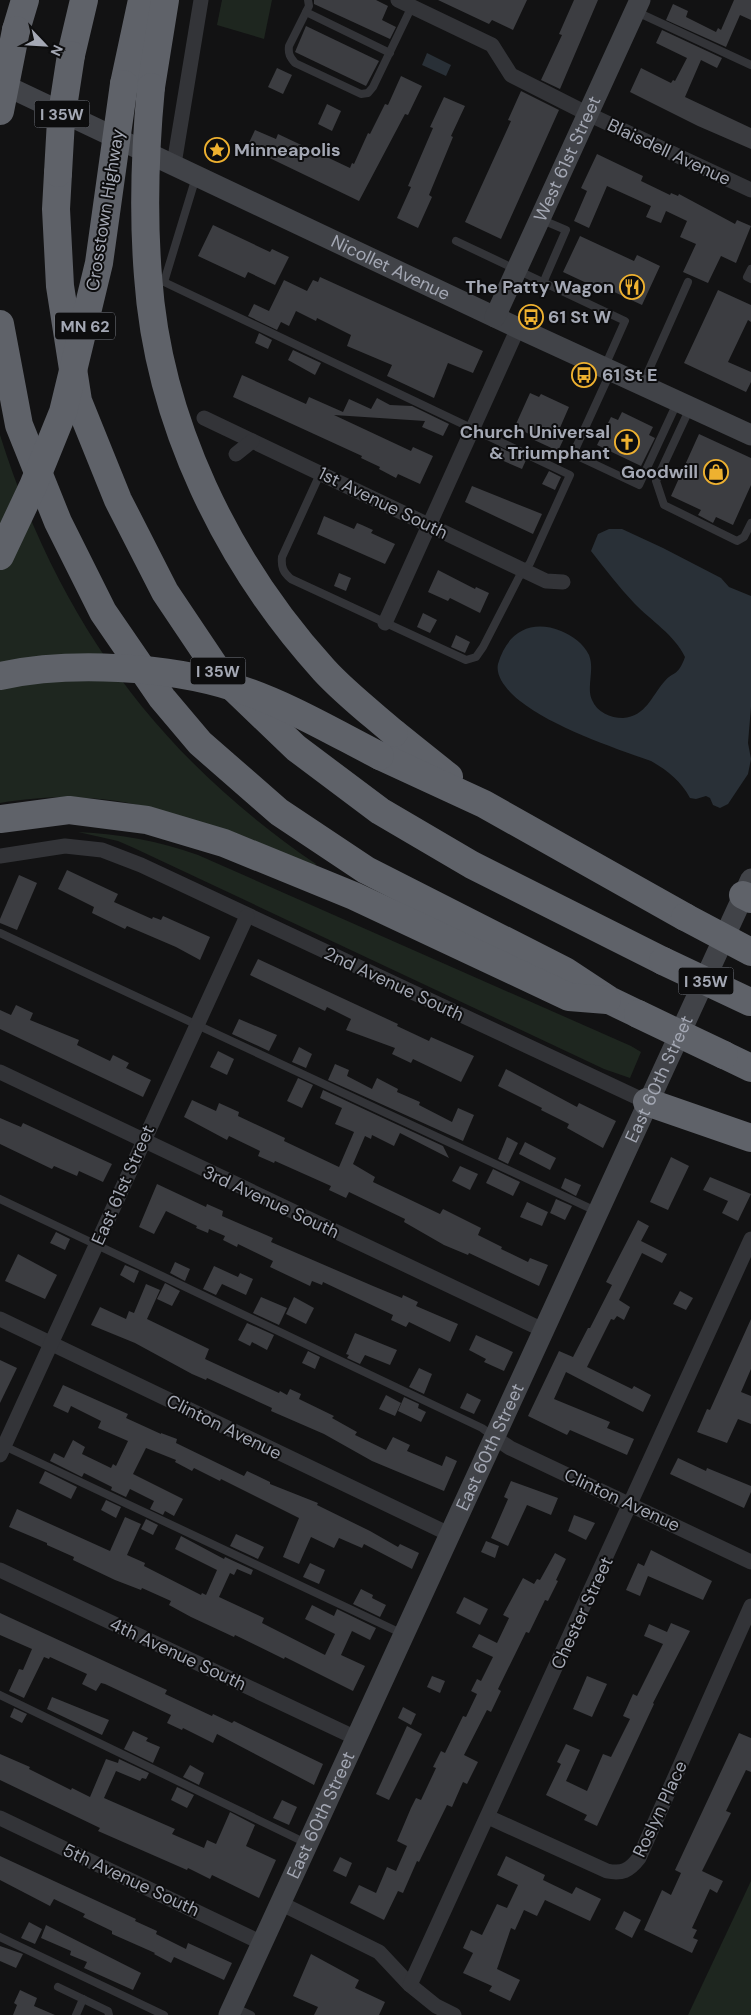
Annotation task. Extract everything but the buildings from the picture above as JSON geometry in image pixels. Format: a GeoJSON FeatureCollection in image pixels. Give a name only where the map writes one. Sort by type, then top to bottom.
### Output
{"type":"FeatureCollection","features":[{"type":"Feature","properties":{"kind":"highway"},"geometry":{"type":"LineString","coordinates":[[0,111],[16,30],[25,0]]}},
{"type":"Feature","properties":{"kind":"highway","name":"I 35W"},"geometry":{"type":"LineString","coordinates":[[84,0],[71,55],[61,120],[56,209],[60,286],[78,402],[118,500],[165,592],[222,677],[296,748],[380,811],[472,865],[663,961],[750,1002]]}},
{"type":"Feature","properties":{"kind":"highway","name":"Crosstown Highway"},"geometry":{"type":"LineString","coordinates":[[0,556],[33,486],[65,403],[99,262],[124,84],[142,0]]}},
{"type":"Feature","properties":{"kind":"highway"},"geometry":{"type":"LineString","coordinates":[[165,0],[151,87],[145,181],[148,277],[154,326],[166,378],[189,457],[232,547],[278,614],[325,671],[394,734],[484,804]]}},
{"type":"Feature","properties":{"kind":"highway"},"geometry":{"type":"LineString","coordinates":[[0,324],[19,426],[58,522],[103,612],[162,698],[200,743],[279,812],[366,870],[565,971],[609,1000],[751,1068]]}},
{"type":"Feature","properties":{"kind":"highway"},"geometry":{"type":"LineString","coordinates":[[0,676],[22,671],[90,668],[175,672],[236,688],[290,709],[380,756],[484,804],[751,952]]}},
{"type":"Feature","properties":{"kind":"highway"},"geometry":{"type":"LineString","coordinates":[[0,819],[69,810],[146,820],[224,843],[354,896],[569,997],[609,1000]]}},
{"type":"Feature","properties":{"kind":"highway"},"geometry":{"type":"LineString","coordinates":[[647,1102],[751,1138]]}},
{"type":"Feature","properties":{"kind":"street"},"geometry":{"type":"LineString","coordinates":[[174,164],[201,0]]}},
{"type":"Feature","properties":{"kind":"street","name":"Blaisdell Avenue"},"geometry":{"type":"LineString","coordinates":[[405,3],[492,45],[511,74],[588,114],[751,190]]}},
{"type":"Feature","properties":{"kind":"street","name":"West 61st Street"},"geometry":{"type":"LineString","coordinates":[[495,317],[638,6]]}},
{"type":"Feature","properties":{"kind":"street","name":"Nicollet Avenue"},"geometry":{"type":"LineString","coordinates":[[0,83],[518,328],[751,435]]}},
{"type":"Feature","properties":{"kind":"street"},"geometry":{"type":"LineString","coordinates":[[385,623],[518,328]]}},
{"type":"Feature","properties":{"kind":"street","name":"1st Avenue South"},"geometry":{"type":"LineString","coordinates":[[204,418],[546,581],[563,582]]}},
{"type":"Feature","properties":{"kind":"street"},"geometry":{"type":"LineString","coordinates":[[236,454],[252,441]]}},
{"type":"Feature","properties":{"kind":"street","name":"2nd Avenue South"},"geometry":{"type":"LineString","coordinates":[[0,856],[65,846],[102,850],[142,865],[247,916],[647,1102]]}},
{"type":"Feature","properties":{"kind":"street","name":"East 60th Street"},"geometry":{"type":"LineString","coordinates":[[237,2012],[262,1942],[647,1102],[748,891]]}},
{"type":"Feature","properties":{"kind":"street","name":"East 61st Street"},"geometry":{"type":"LineString","coordinates":[[1,1448],[51,1344],[247,916]]}},
{"type":"Feature","properties":{"kind":"street","name":"3rd Avenue South"},"geometry":{"type":"LineString","coordinates":[[0,1072],[543,1330]]}},
{"type":"Feature","properties":{"kind":"street","name":"Chester Street"},"geometry":{"type":"LineString","coordinates":[[410,1986],[632,1504],[751,1239]]}},
{"type":"Feature","properties":{"kind":"street","name":"Clinton Avenue"},"geometry":{"type":"LineString","coordinates":[[0,1319],[449,1534]]}},
{"type":"Feature","properties":{"kind":"street","name":"Clinton Avenue"},"geometry":{"type":"LineString","coordinates":[[494,1437],[510,1448],[632,1504],[751,1562]]}},
{"type":"Feature","properties":{"kind":"street","name":"4th Avenue South"},"geometry":{"type":"LineString","coordinates":[[0,1570],[356,1738]]}},
{"type":"Feature","properties":{"kind":"street","name":"Roslyn Place"},"geometry":{"type":"LineString","coordinates":[[488,1817],[607,1871],[618,1873],[631,1869],[639,1858],[751,1606]]}},
{"type":"Feature","properties":{"kind":"street","name":"5th Avenue South"},"geometry":{"type":"LineString","coordinates":[[0,1818],[262,1942]]}},
{"type":"Feature","properties":{"kind":"street"},"geometry":{"type":"LineString","coordinates":[[280,1903],[379,1952],[410,1986],[436,2006],[454,2015]]}},
{"type":"Feature","properties":{"kind":"lane"},"geometry":{"type":"LineString","coordinates":[[308,0],[306,12],[288,53],[296,63],[361,94],[368,94],[373,87],[390,53],[405,3]]}},
{"type":"Feature","properties":{"kind":"lane"},"geometry":{"type":"LineString","coordinates":[[638,6],[751,65]]}},
{"type":"Feature","properties":{"kind":"lane"},"geometry":{"type":"LineString","coordinates":[[306,12],[390,53]]}},
{"type":"Feature","properties":{"kind":"lane"},"geometry":{"type":"LineString","coordinates":[[197,175],[164,282],[570,475],[530,563],[524,570],[476,657],[466,660],[291,579],[284,573],[281,565],[282,557],[320,474]]}},
{"type":"Feature","properties":{"kind":"lane"},"geometry":{"type":"LineString","coordinates":[[540,219],[566,230],[543,283]]}},
{"type":"Feature","properties":{"kind":"lane"},"geometry":{"type":"LineString","coordinates":[[456,241],[625,321],[608,369],[573,454],[638,485],[684,404]]}},
{"type":"Feature","properties":{"kind":"lane"},"geometry":{"type":"LineString","coordinates":[[751,269],[747,277],[751,279]]}},
{"type":"Feature","properties":{"kind":"lane"},"geometry":{"type":"LineString","coordinates":[[642,385],[688,282]]}},
{"type":"Feature","properties":{"kind":"lane"},"geometry":{"type":"LineString","coordinates":[[684,404],[656,481],[664,505],[737,541],[748,538],[751,523]]}},
{"type":"Feature","properties":{"kind":"lane"},"geometry":{"type":"LineString","coordinates":[[0,934],[597,1212]]}},
{"type":"Feature","properties":{"kind":"lane"},"geometry":{"type":"LineString","coordinates":[[0,1199],[472,1424],[494,1437]]}},
{"type":"Feature","properties":{"kind":"lane"},"geometry":{"type":"LineString","coordinates":[[1,1448],[404,1634]]}},
{"type":"Feature","properties":{"kind":"lane"},"geometry":{"type":"LineString","coordinates":[[0,1696],[307,1844]]}},
{"type":"Feature","properties":{"kind":"lane"},"geometry":{"type":"LineString","coordinates":[[0,1937],[164,2015]]}},
{"type":"Feature","properties":{"kind":"lane"},"geometry":{"type":"LineString","coordinates":[[58,1987],[108,2011],[110,2015]]}},
{"type":"Feature","properties":{"kind":"lane"},"geometry":{"type":"LineString","coordinates":[[76,2015],[83,1999]]}},
{"type":"Feature","properties":{"kind":"shaded area"},"geometry":{"type":"Polygon","coordinates":[[[222,0],[272,0],[264,39],[217,25],[222,0]]]}},
{"type":"Feature","properties":{"kind":"shaded area"},"geometry":{"type":"Polygon","coordinates":[[[427,53],[451,65],[446,76],[422,65],[427,53]]]}},
{"type":"Feature","properties":{"kind":"shaded area"},"geometry":{"type":"Polygon","coordinates":[[[0,435],[24,502],[51,564],[83,623],[120,678],[161,729],[207,777],[259,822],[316,864],[313,870],[198,822],[124,802],[85,798],[44,798],[0,803],[0,435]]]}},
{"type":"Feature","properties":{"kind":"shaded area"},"geometry":{"type":"Polygon","coordinates":[[[609,529],[622,529],[663,548],[721,578],[729,587],[751,596],[751,707],[748,743],[751,759],[748,774],[728,804],[720,808],[713,805],[710,798],[706,796],[696,799],[690,798],[673,776],[651,761],[583,736],[533,710],[512,694],[504,685],[499,675],[498,664],[507,644],[522,631],[540,627],[550,628],[570,635],[584,647],[591,661],[590,695],[592,700],[604,714],[613,717],[623,718],[643,710],[664,682],[678,671],[685,657],[675,641],[634,603],[591,551],[598,534],[609,529]]]}},
{"type":"Feature","properties":{"kind":"shaded area"},"geometry":{"type":"Polygon","coordinates":[[[78,832],[109,834],[139,839],[198,855],[641,1052],[630,1078],[604,1069],[134,848],[118,841],[78,832]]]}},
{"type":"Feature","properties":{"kind":"shaded area"},"geometry":{"type":"Polygon","coordinates":[[[751,1881],[751,2015],[688,2015],[751,1881]]]}},
{"type":"Feature","properties":{"kind":"place","name":"Minneapolis"},"geometry":{"type":"Point","coordinates":[217,150]}},
{"type":"Feature","properties":{"kind":"place","name":"The Patty Wagon"},"geometry":{"type":"Point","coordinates":[632,287]}},
{"type":"Feature","properties":{"kind":"place","name":"61 St W"},"geometry":{"type":"Point","coordinates":[531,317]}},
{"type":"Feature","properties":{"kind":"place","name":"61 St E"},"geometry":{"type":"Point","coordinates":[584,375]}},
{"type":"Feature","properties":{"kind":"place","name":"Church Universal & Triumphant"},"geometry":{"type":"Point","coordinates":[627,442]}},
{"type":"Feature","properties":{"kind":"place","name":"Goodwill"},"geometry":{"type":"Point","coordinates":[716,472]}}]}
